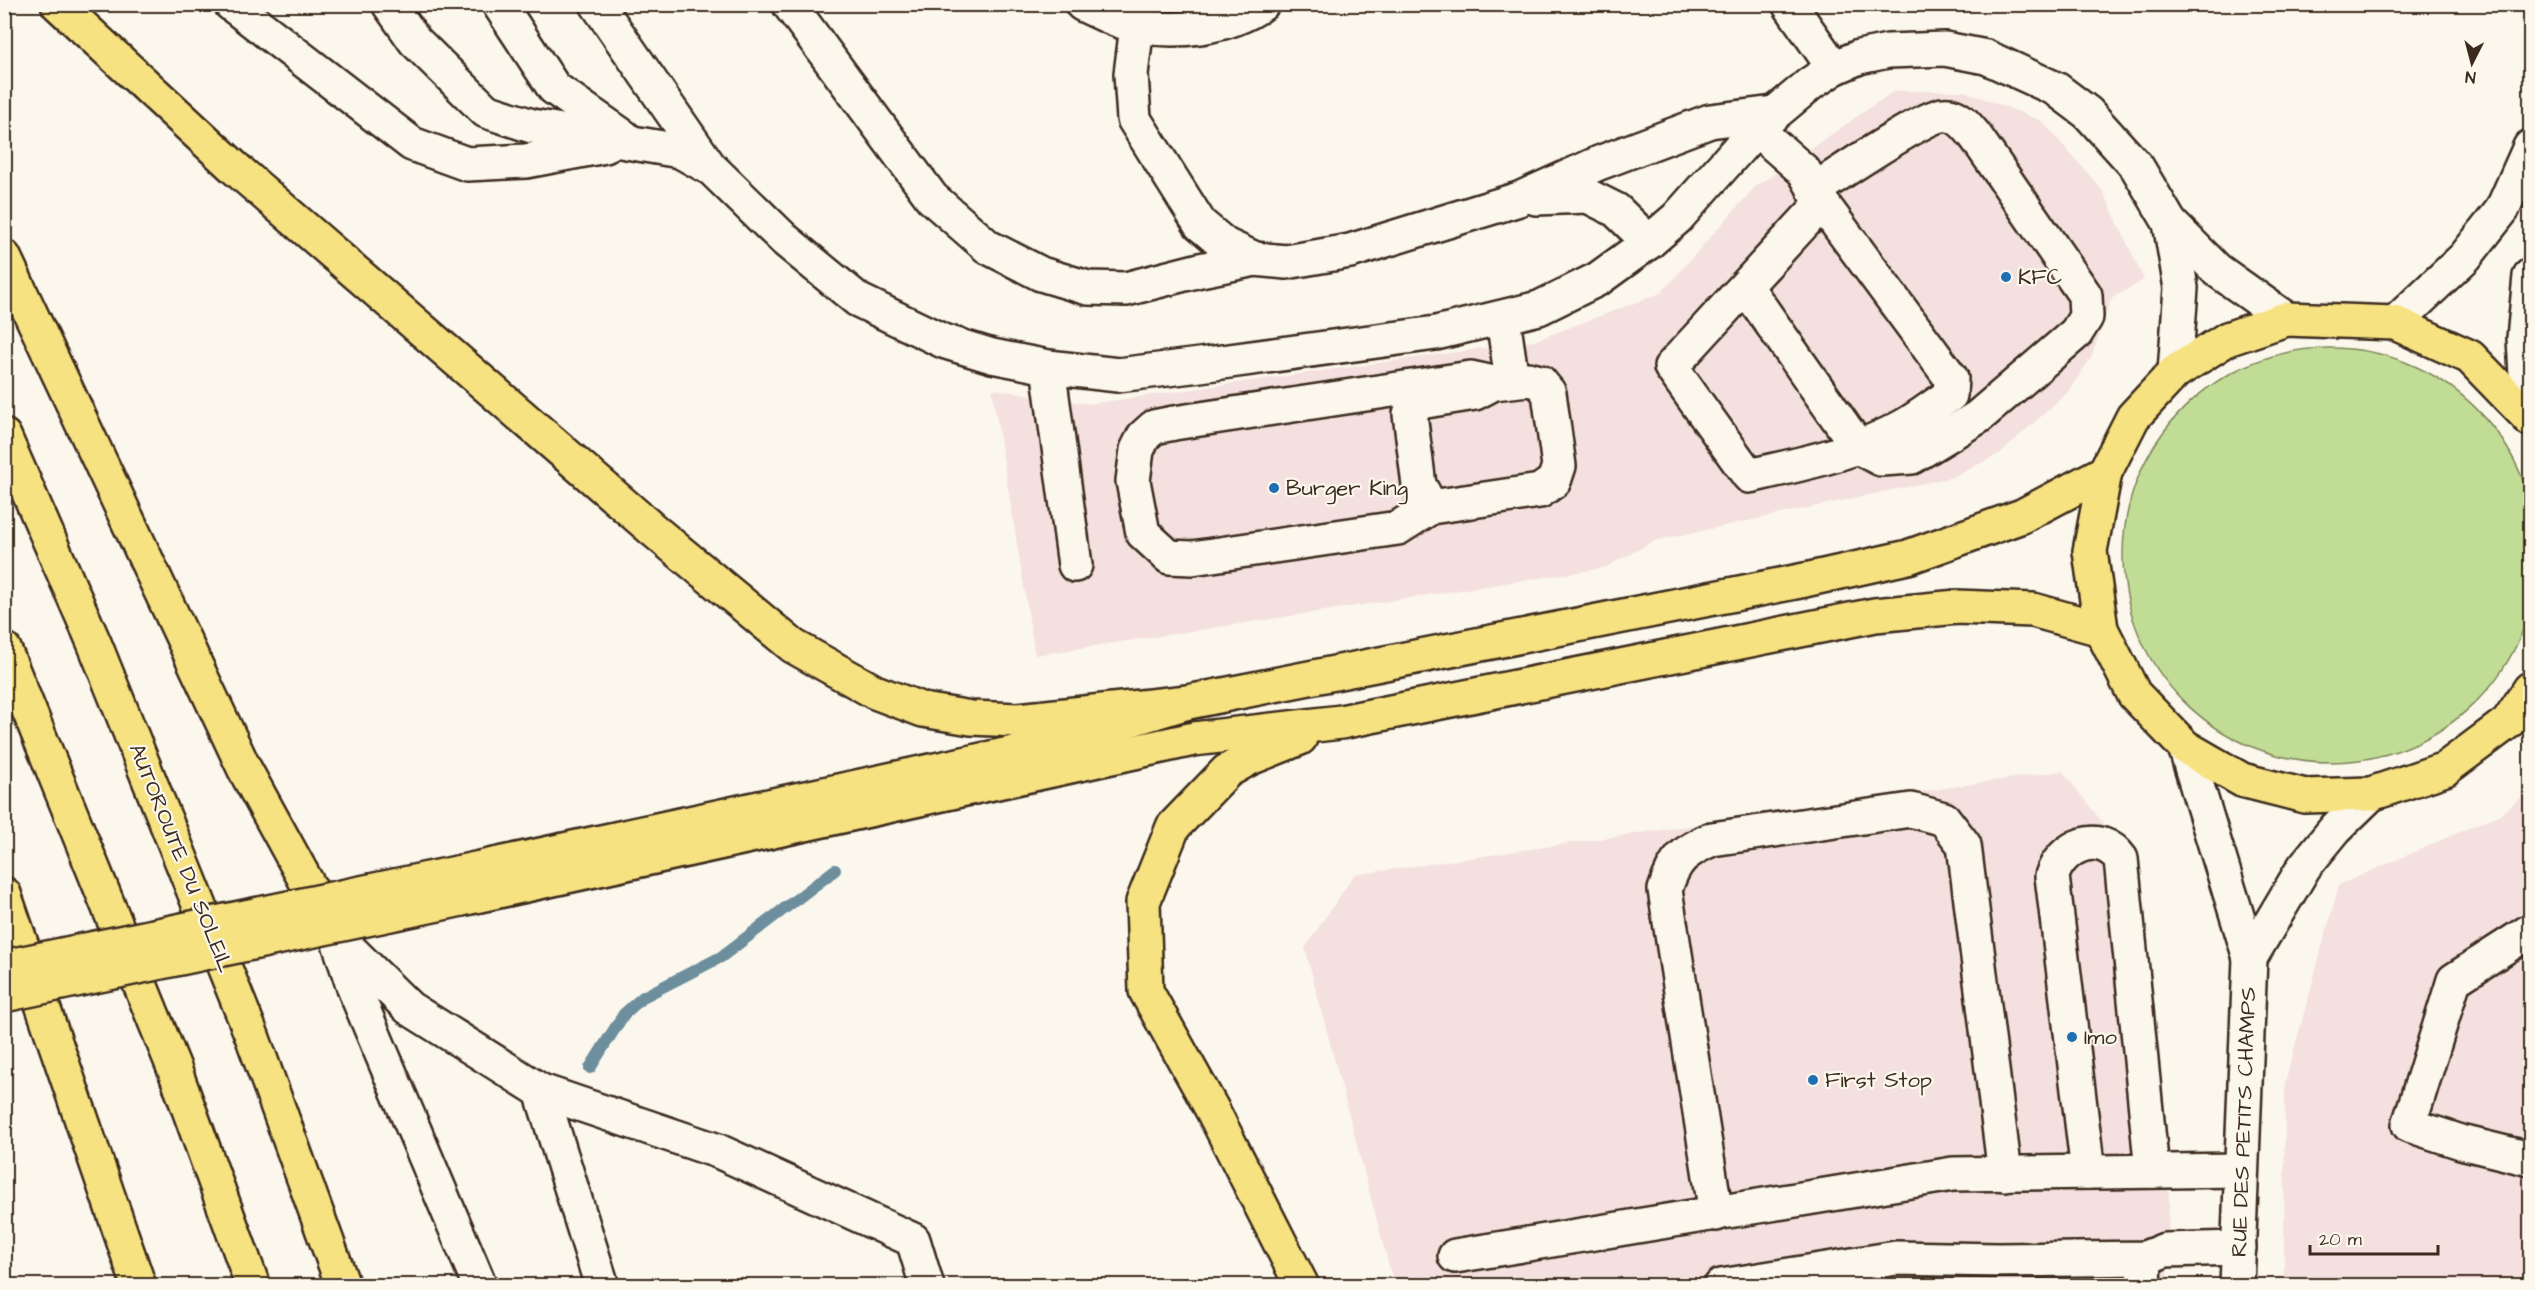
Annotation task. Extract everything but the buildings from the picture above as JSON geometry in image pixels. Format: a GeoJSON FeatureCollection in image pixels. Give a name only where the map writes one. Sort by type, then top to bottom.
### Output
{"type":"FeatureCollection","features":[{"type":"Feature","properties":{"kind":"main road"},"geometry":{"type":"LineString","coordinates":[[58,4],[235,168],[643,521],[793,645],[875,692],[923,710],[971,718],[1018,720],[1188,702],[1805,580],[1908,557],[2022,516],[2105,472]]}},
{"type":"Feature","properties":{"kind":"main road"},"geometry":{"type":"LineString","coordinates":[[4,257],[244,768],[337,937]]}},
{"type":"Feature","properties":{"kind":"main road"},"geometry":{"type":"LineString","coordinates":[[2529,417],[2470,357],[2395,323],[2286,319],[2227,339],[2175,372],[2133,417],[2105,472],[2090,550],[2101,629],[2134,694],[2184,747],[2242,780],[2305,796],[2371,794],[2445,770],[2508,722],[2530,689]]}},
{"type":"Feature","properties":{"kind":"main road","name":"AUTOROUTE DU SOLEIL"},"geometry":{"type":"LineString","coordinates":[[4,436],[95,645],[248,1025],[343,1286]]}},
{"type":"Feature","properties":{"kind":"main road"},"geometry":{"type":"LineString","coordinates":[[4,967],[460,886],[1194,739],[1341,722],[1875,615],[1957,607],[2033,610],[2101,629]]}},
{"type":"Feature","properties":{"kind":"main road"},"geometry":{"type":"LineString","coordinates":[[4,649],[174,1068],[253,1286]]}},
{"type":"Feature","properties":{"kind":"main road"},"geometry":{"type":"LineString","coordinates":[[4,995],[1033,749],[1188,702]]}},
{"type":"Feature","properties":{"kind":"main road"},"geometry":{"type":"LineString","coordinates":[[1302,1286],[1214,1111],[1146,991],[1143,902],[1173,827],[1227,771],[1250,758],[1341,722]]}},
{"type":"Feature","properties":{"kind":"main road"},"geometry":{"type":"LineString","coordinates":[[4,894],[139,1286]]}},
{"type":"Feature","properties":{"kind":"street"},"geometry":{"type":"LineString","coordinates":[[231,4],[411,144],[467,164],[526,160],[630,141]]}},
{"type":"Feature","properties":{"kind":"street"},"geometry":{"type":"LineString","coordinates":[[389,4],[415,41],[486,111],[532,126],[680,150],[712,170]]}},
{"type":"Feature","properties":{"kind":"street"},"geometry":{"type":"LineString","coordinates":[[499,4],[554,88],[630,141]]}},
{"type":"Feature","properties":{"kind":"street"},"geometry":{"type":"LineString","coordinates":[[597,4],[712,170],[784,240],[858,300],[943,341],[992,356],[1048,367],[1118,375],[1436,333],[1503,319],[1539,308],[1598,279],[1649,242],[1677,218],[1765,121],[1834,68],[1859,57],[1888,51],[1945,49],[1986,57],[2024,72],[2056,89],[2088,113],[2137,167],[2170,223],[2217,270],[2286,319]]}},
{"type":"Feature","properties":{"kind":"street"},"geometry":{"type":"LineString","coordinates":[[789,4],[932,198],[988,247],[1041,274],[1088,288],[1126,289],[1255,259],[1286,262],[1340,253],[1519,199],[1599,163],[1710,121],[1765,121]]}},
{"type":"Feature","properties":{"kind":"street"},"geometry":{"type":"LineString","coordinates":[[1082,4],[1137,26],[1195,29],[1251,13],[1262,4]]}},
{"type":"Feature","properties":{"kind":"street"},"geometry":{"type":"LineString","coordinates":[[1789,4],[1834,68]]}},
{"type":"Feature","properties":{"kind":"street"},"geometry":{"type":"LineString","coordinates":[[1137,26],[1131,74],[1134,119],[1200,224],[1225,245],[1255,259]]}},
{"type":"Feature","properties":{"kind":"street"},"geometry":{"type":"LineString","coordinates":[[1746,287],[1858,447],[1881,459],[1912,457],[1978,417],[2076,333],[2086,317],[2085,295],[1976,137],[1961,119],[1943,114],[1922,124],[1818,196],[1746,287],[1671,367],[1749,476],[1834,456],[1858,447],[1904,426],[1950,395],[1951,378],[1818,196],[1804,171],[1765,121]]}},
{"type":"Feature","properties":{"kind":"street"},"geometry":{"type":"LineString","coordinates":[[2395,323],[2465,256],[2502,210],[2530,147]]}},
{"type":"Feature","properties":{"kind":"street"},"geometry":{"type":"LineString","coordinates":[[1519,199],[1588,196],[1616,210],[1649,242]]}},
{"type":"Feature","properties":{"kind":"street"},"geometry":{"type":"LineString","coordinates":[[2170,223],[2181,288],[2175,372]]}},
{"type":"Feature","properties":{"kind":"street"},"geometry":{"type":"LineString","coordinates":[[2529,417],[2524,338],[2530,276]]}},
{"type":"Feature","properties":{"kind":"street"},"geometry":{"type":"LineString","coordinates":[[1503,319],[1503,381]]}},
{"type":"Feature","properties":{"kind":"street"},"geometry":{"type":"LineString","coordinates":[[1048,367],[1075,565]]}},
{"type":"Feature","properties":{"kind":"street"},"geometry":{"type":"LineString","coordinates":[[1471,378],[1503,381],[1528,379],[1540,382],[1549,393],[1558,466],[1554,481],[1540,491],[1431,507],[1398,528],[1192,558],[1169,557],[1143,533],[1133,480],[1137,450],[1144,436],[1154,427],[1471,378]]}},
{"type":"Feature","properties":{"kind":"street"},"geometry":{"type":"LineString","coordinates":[[1431,507],[1419,485],[1410,414],[1413,407],[1420,402],[1475,393],[1503,381]]}},
{"type":"Feature","properties":{"kind":"street","name":"RUE DES PETITS CHAMPS"},"geometry":{"type":"LineString","coordinates":[[2184,747],[2250,958],[2240,1170],[2239,1248],[2243,1285]]}},
{"type":"Feature","properties":{"kind":"street","name":"RUE DES PETITS CHAMPS"},"geometry":{"type":"LineString","coordinates":[[2250,958],[2304,867],[2336,828],[2371,794]]}},
{"type":"Feature","properties":{"kind":"street"},"geometry":{"type":"LineString","coordinates":[[1716,1214],[1665,890],[1672,868],[1691,848],[1712,839],[1911,810],[1944,819],[1964,844],[2005,1174]]}},
{"type":"Feature","properties":{"kind":"street"},"geometry":{"type":"LineString","coordinates":[[2088,1172],[2052,876],[2055,867],[2068,850],[2088,844],[2108,848],[2121,859],[2152,1171]]}},
{"type":"Feature","properties":{"kind":"street"},"geometry":{"type":"LineString","coordinates":[[2530,931],[2454,980],[2409,1125],[2461,1142],[2530,1159]]}},
{"type":"Feature","properties":{"kind":"street"},"geometry":{"type":"LineString","coordinates":[[337,937],[409,1008],[541,1091],[718,1150],[913,1240],[927,1286]]}},
{"type":"Feature","properties":{"kind":"street"},"geometry":{"type":"LineString","coordinates":[[337,937],[354,988],[480,1286]]}},
{"type":"Feature","properties":{"kind":"street"},"geometry":{"type":"LineString","coordinates":[[541,1091],[602,1286]]}},
{"type":"Feature","properties":{"kind":"street"},"geometry":{"type":"LineString","coordinates":[[1455,1256],[1953,1174],[2240,1170]]}},
{"type":"Feature","properties":{"kind":"street"},"geometry":{"type":"LineString","coordinates":[[1721,1286],[1896,1258],[1998,1260],[2145,1272],[2165,1250],[2239,1248]]}},
{"type":"Feature","properties":{"kind":"shaded area"},"geometry":{"type":"Polygon","coordinates":[[[1894,91],[1964,91],[2042,121],[2103,191],[2144,280],[2112,298],[2091,358],[2068,392],[1999,454],[1953,477],[1654,541],[1604,568],[1035,655],[992,389],[1089,404],[1534,341],[1661,293],[1754,188],[1894,91]]]}},
{"type":"Feature","properties":{"kind":"shaded area"},"geometry":{"type":"Polygon","coordinates":[[[2062,771],[2139,869],[2170,1155],[2167,1285],[1394,1285],[1305,948],[1354,875],[2062,771]]]}},
{"type":"Feature","properties":{"kind":"shaded area"},"geometry":{"type":"Polygon","coordinates":[[[2530,790],[2530,1285],[2284,1286],[2285,1083],[2339,885],[2501,814],[2530,790]]]}},
{"type":"Feature","properties":{"kind":"green space"},"geometry":{"type":"Polygon","coordinates":[[[2330,348],[2370,352],[2409,364],[2445,383],[2476,409],[2502,440],[2521,476],[2533,515],[2537,555],[2533,595],[2521,634],[2502,670],[2476,701],[2445,727],[2409,746],[2370,758],[2330,762],[2290,758],[2251,746],[2215,727],[2184,701],[2158,670],[2139,634],[2127,595],[2123,555],[2127,515],[2139,476],[2158,440],[2184,409],[2215,383],[2251,364],[2290,352],[2330,348]]]}},
{"type":"Feature","properties":{"kind":"waterway"},"geometry":{"type":"LineString","coordinates":[[590,1068],[624,1014],[643,997],[721,957],[835,870]]}},
{"type":"Feature","properties":{"kind":"place","name":"KFC"},"geometry":{"type":"Point","coordinates":[2006,277]}},
{"type":"Feature","properties":{"kind":"place","name":"Burger King"},"geometry":{"type":"Point","coordinates":[1274,488]}},
{"type":"Feature","properties":{"kind":"place","name":"Imo"},"geometry":{"type":"Point","coordinates":[2072,1037]}},
{"type":"Feature","properties":{"kind":"place","name":"First Stop"},"geometry":{"type":"Point","coordinates":[1813,1080]}}]}
